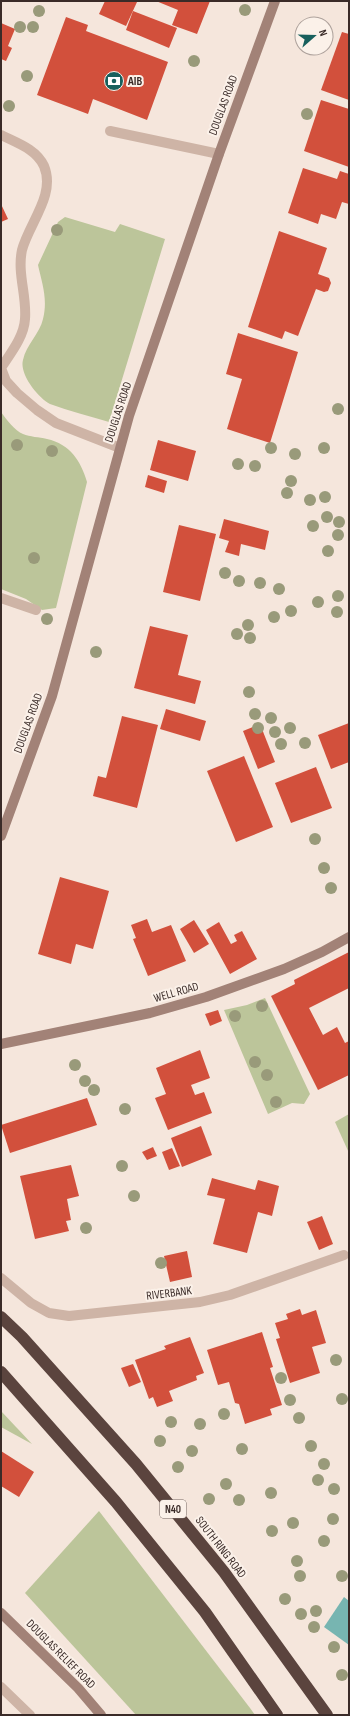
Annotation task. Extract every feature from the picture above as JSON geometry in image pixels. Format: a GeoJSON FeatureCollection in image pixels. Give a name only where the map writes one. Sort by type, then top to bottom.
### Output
{"type":"FeatureCollection","features":[{"type":"Feature","properties":{"kind":"highway","name":"SOUTH RING ROAD"},"geometry":{"type":"LineString","coordinates":[[1,1317],[22,1337],[136,1464],[224,1572],[327,1715]]}},
{"type":"Feature","properties":{"kind":"highway"},"geometry":{"type":"LineString","coordinates":[[1,1372],[136,1526],[205,1612],[277,1715]]}},
{"type":"Feature","properties":{"kind":"main road","name":"DOUGLAS ROAD"},"geometry":{"type":"LineString","coordinates":[[1,836],[52,696],[120,448],[219,154],[275,1]]}},
{"type":"Feature","properties":{"kind":"main road","name":"WELL ROAD"},"geometry":{"type":"LineString","coordinates":[[1,1044],[150,1013],[206,997],[284,970],[349,937]]}},
{"type":"Feature","properties":{"kind":"main road","name":"DOUGLAS RELIEF ROAD"},"geometry":{"type":"LineString","coordinates":[[1,1613],[78,1688],[101,1715]]}},
{"type":"Feature","properties":{"kind":"street"},"geometry":{"type":"LineString","coordinates":[[110,131],[219,154]]}},
{"type":"Feature","properties":{"kind":"street"},"geometry":{"type":"LineString","coordinates":[[1,135],[35,152],[44,166],[48,179],[46,194],[22,249],[20,266],[25,320],[21,334],[1,368],[6,382],[37,410],[56,424],[120,448]]}},
{"type":"Feature","properties":{"kind":"street"},"geometry":{"type":"LineString","coordinates":[[1,598],[36,610]]}},
{"type":"Feature","properties":{"kind":"street","name":"RIVERBANK"},"geometry":{"type":"LineString","coordinates":[[1,1278],[31,1303],[49,1313],[69,1316],[200,1302],[230,1295],[344,1255]]}},
{"type":"Feature","properties":{"kind":"street"},"geometry":{"type":"LineString","coordinates":[[1,1687],[30,1715]]}},
{"type":"Feature","properties":{"kind":"green space"},"geometry":{"type":"Polygon","coordinates":[[[65,217],[115,232],[120,224],[165,239],[109,422],[50,404],[40,397],[30,385],[24,372],[23,360],[27,349],[43,319],[45,305],[44,291],[38,265],[58,222],[65,217]]]}},
{"type":"Feature","properties":{"kind":"green space"},"geometry":{"type":"Polygon","coordinates":[[[1,412],[17,430],[23,434],[55,441],[68,449],[78,460],[85,474],[87,482],[56,608],[42,610],[26,599],[1,589],[1,412]]]}},
{"type":"Feature","properties":{"kind":"green space"},"geometry":{"type":"Polygon","coordinates":[[[265,998],[310,1094],[304,1104],[292,1103],[268,1114],[224,1010],[247,1005],[265,998]]]}},
{"type":"Feature","properties":{"kind":"green space"},"geometry":{"type":"Polygon","coordinates":[[[349,1114],[349,1153],[335,1122],[349,1114]]]}},
{"type":"Feature","properties":{"kind":"green space"},"geometry":{"type":"Polygon","coordinates":[[[1,1411],[32,1444],[1,1427],[1,1411]]]}},
{"type":"Feature","properties":{"kind":"green space"},"geometry":{"type":"Polygon","coordinates":[[[99,1511],[255,1715],[136,1715],[25,1593],[99,1511]]]}},
{"type":"Feature","properties":{"kind":"water"},"geometry":{"type":"Polygon","coordinates":[[[344,1597],[349,1601],[349,1645],[324,1627],[344,1597]]]}},
{"type":"Feature","properties":{"kind":"building"},"geometry":{"type":"Polygon","coordinates":[[[105,1],[137,2],[126,26],[99,14],[105,1]]]}},
{"type":"Feature","properties":{"kind":"building"},"geometry":{"type":"Polygon","coordinates":[[[156,1],[210,1],[197,34],[172,25],[178,10],[156,1]]]}},
{"type":"Feature","properties":{"kind":"building"},"geometry":{"type":"Polygon","coordinates":[[[133,11],[177,28],[169,48],[126,30],[133,11]]]}},
{"type":"Feature","properties":{"kind":"building"},"geometry":{"type":"Polygon","coordinates":[[[66,17],[88,25],[86,31],[168,62],[147,120],[93,99],[88,114],[37,95],[66,17]]]}},
{"type":"Feature","properties":{"kind":"building"},"geometry":{"type":"Polygon","coordinates":[[[1,23],[15,29],[8,46],[12,48],[6,61],[1,59],[1,23]]]}},
{"type":"Feature","properties":{"kind":"building"},"geometry":{"type":"Polygon","coordinates":[[[342,32],[349,34],[349,100],[321,90],[342,32]]]}},
{"type":"Feature","properties":{"kind":"building"},"geometry":{"type":"Polygon","coordinates":[[[321,100],[349,109],[349,167],[304,151],[321,100]]]}},
{"type":"Feature","properties":{"kind":"building"},"geometry":{"type":"Polygon","coordinates":[[[303,168],[337,179],[340,171],[349,174],[349,204],[342,202],[336,219],[321,214],[318,224],[288,213],[303,168]]]}},
{"type":"Feature","properties":{"kind":"building"},"geometry":{"type":"Polygon","coordinates":[[[1,204],[8,219],[1,222],[1,204]]]}},
{"type":"Feature","properties":{"kind":"building"},"geometry":{"type":"Polygon","coordinates":[[[279,231],[327,248],[318,274],[329,278],[331,283],[328,291],[324,292],[316,289],[298,336],[285,331],[282,339],[248,327],[279,231]]]}},
{"type":"Feature","properties":{"kind":"building"},"geometry":{"type":"Polygon","coordinates":[[[238,333],[298,352],[270,443],[227,429],[242,379],[226,374],[238,333]]]}},
{"type":"Feature","properties":{"kind":"building"},"geometry":{"type":"Polygon","coordinates":[[[158,440],[196,451],[188,481],[150,470],[158,440]]]}},
{"type":"Feature","properties":{"kind":"building"},"geometry":{"type":"Polygon","coordinates":[[[148,475],[167,481],[164,493],[145,487],[148,475]]]}},
{"type":"Feature","properties":{"kind":"building"},"geometry":{"type":"Polygon","coordinates":[[[224,519],[269,531],[265,550],[241,544],[239,556],[225,552],[229,541],[219,538],[224,519]]]}},
{"type":"Feature","properties":{"kind":"building"},"geometry":{"type":"Polygon","coordinates":[[[179,525],[216,534],[200,601],[163,592],[179,525]]]}},
{"type":"Feature","properties":{"kind":"building"},"geometry":{"type":"Polygon","coordinates":[[[150,626],[188,635],[178,675],[201,681],[195,704],[134,688],[150,626]]]}},
{"type":"Feature","properties":{"kind":"building"},"geometry":{"type":"Polygon","coordinates":[[[166,709],[206,721],[200,741],[160,729],[166,709]]]}},
{"type":"Feature","properties":{"kind":"building"},"geometry":{"type":"Polygon","coordinates":[[[122,716],[158,725],[137,808],[93,796],[98,776],[106,778],[122,716]]]}},
{"type":"Feature","properties":{"kind":"building"},"geometry":{"type":"Polygon","coordinates":[[[349,723],[349,762],[331,769],[318,735],[349,723]]]}},
{"type":"Feature","properties":{"kind":"building"},"geometry":{"type":"Polygon","coordinates":[[[260,724],[275,762],[258,769],[243,731],[260,724]]]}},
{"type":"Feature","properties":{"kind":"building"},"geometry":{"type":"Polygon","coordinates":[[[244,756],[273,827],[236,842],[207,771],[244,756]]]}},
{"type":"Feature","properties":{"kind":"building"},"geometry":{"type":"Polygon","coordinates":[[[316,767],[332,808],[291,823],[275,783],[316,767]]]}},
{"type":"Feature","properties":{"kind":"building"},"geometry":{"type":"Polygon","coordinates":[[[60,877],[109,891],[93,949],[76,944],[71,964],[38,954],[60,877]]]}},
{"type":"Feature","properties":{"kind":"building"},"geometry":{"type":"Polygon","coordinates":[[[147,919],[152,932],[171,925],[186,961],[148,976],[133,939],[136,938],[131,925],[147,919]]]}},
{"type":"Feature","properties":{"kind":"building"},"geometry":{"type":"Polygon","coordinates":[[[194,920],[209,944],[194,953],[180,929],[194,920]]]}},
{"type":"Feature","properties":{"kind":"building"},"geometry":{"type":"Polygon","coordinates":[[[219,922],[231,944],[237,941],[234,935],[242,931],[257,959],[230,974],[206,930],[219,922]]]}},
{"type":"Feature","properties":{"kind":"building"},"geometry":{"type":"Polygon","coordinates":[[[349,952],[349,988],[309,1008],[323,1035],[337,1027],[345,1043],[349,1041],[349,1075],[318,1090],[271,996],[295,984],[294,980],[349,952]]]}},
{"type":"Feature","properties":{"kind":"building"},"geometry":{"type":"Polygon","coordinates":[[[218,1010],[222,1021],[210,1026],[205,1014],[218,1010]]]}},
{"type":"Feature","properties":{"kind":"building"},"geometry":{"type":"Polygon","coordinates":[[[200,1050],[210,1078],[191,1085],[195,1095],[204,1092],[212,1113],[168,1130],[155,1098],[166,1094],[156,1068],[200,1050]]]}},
{"type":"Feature","properties":{"kind":"building"},"geometry":{"type":"Polygon","coordinates":[[[87,1098],[97,1125],[10,1153],[1,1125],[87,1098]]]}},
{"type":"Feature","properties":{"kind":"building"},"geometry":{"type":"Polygon","coordinates":[[[201,1126],[212,1155],[182,1167],[171,1138],[201,1126]]]}},
{"type":"Feature","properties":{"kind":"building"},"geometry":{"type":"Polygon","coordinates":[[[153,1147],[157,1156],[147,1160],[142,1152],[153,1147]]]}},
{"type":"Feature","properties":{"kind":"building"},"geometry":{"type":"Polygon","coordinates":[[[172,1148],[180,1166],[169,1170],[162,1152],[172,1148]]]}},
{"type":"Feature","properties":{"kind":"building"},"geometry":{"type":"Polygon","coordinates":[[[71,1165],[79,1196],[67,1199],[71,1220],[66,1221],[69,1231],[35,1239],[20,1176],[71,1165]]]}},
{"type":"Feature","properties":{"kind":"building"},"geometry":{"type":"Polygon","coordinates":[[[212,1178],[255,1190],[258,1180],[279,1186],[272,1216],[258,1212],[247,1253],[213,1244],[225,1199],[207,1195],[212,1178]]]}},
{"type":"Feature","properties":{"kind":"building"},"geometry":{"type":"Polygon","coordinates":[[[322,1216],[333,1244],[319,1250],[307,1222],[322,1216]]]}},
{"type":"Feature","properties":{"kind":"building"},"geometry":{"type":"Polygon","coordinates":[[[187,1251],[192,1277],[170,1282],[164,1256],[187,1251]]]}},
{"type":"Feature","properties":{"kind":"building"},"geometry":{"type":"Polygon","coordinates":[[[300,1309],[302,1315],[316,1310],[326,1343],[312,1347],[320,1373],[290,1383],[276,1339],[280,1338],[275,1323],[288,1319],[286,1314],[300,1309]]]}},
{"type":"Feature","properties":{"kind":"building"},"geometry":{"type":"Polygon","coordinates":[[[262,1332],[273,1367],[270,1368],[282,1405],[270,1409],[272,1415],[245,1424],[239,1404],[235,1403],[229,1382],[218,1385],[207,1350],[262,1332]]]}},
{"type":"Feature","properties":{"kind":"building"},"geometry":{"type":"Polygon","coordinates":[[[190,1337],[204,1373],[196,1376],[197,1380],[169,1391],[173,1401],[157,1407],[153,1397],[149,1399],[135,1360],[166,1349],[164,1346],[190,1337]]]}},
{"type":"Feature","properties":{"kind":"building"},"geometry":{"type":"Polygon","coordinates":[[[133,1364],[141,1382],[129,1387],[121,1368],[133,1364]]]}},
{"type":"Feature","properties":{"kind":"building"},"geometry":{"type":"Polygon","coordinates":[[[1,1451],[34,1472],[19,1497],[1,1486],[1,1451]]]}},
{"type":"Feature","properties":{"kind":"place","name":"AIB"},"geometry":{"type":"Point","coordinates":[114,81]}}]}
